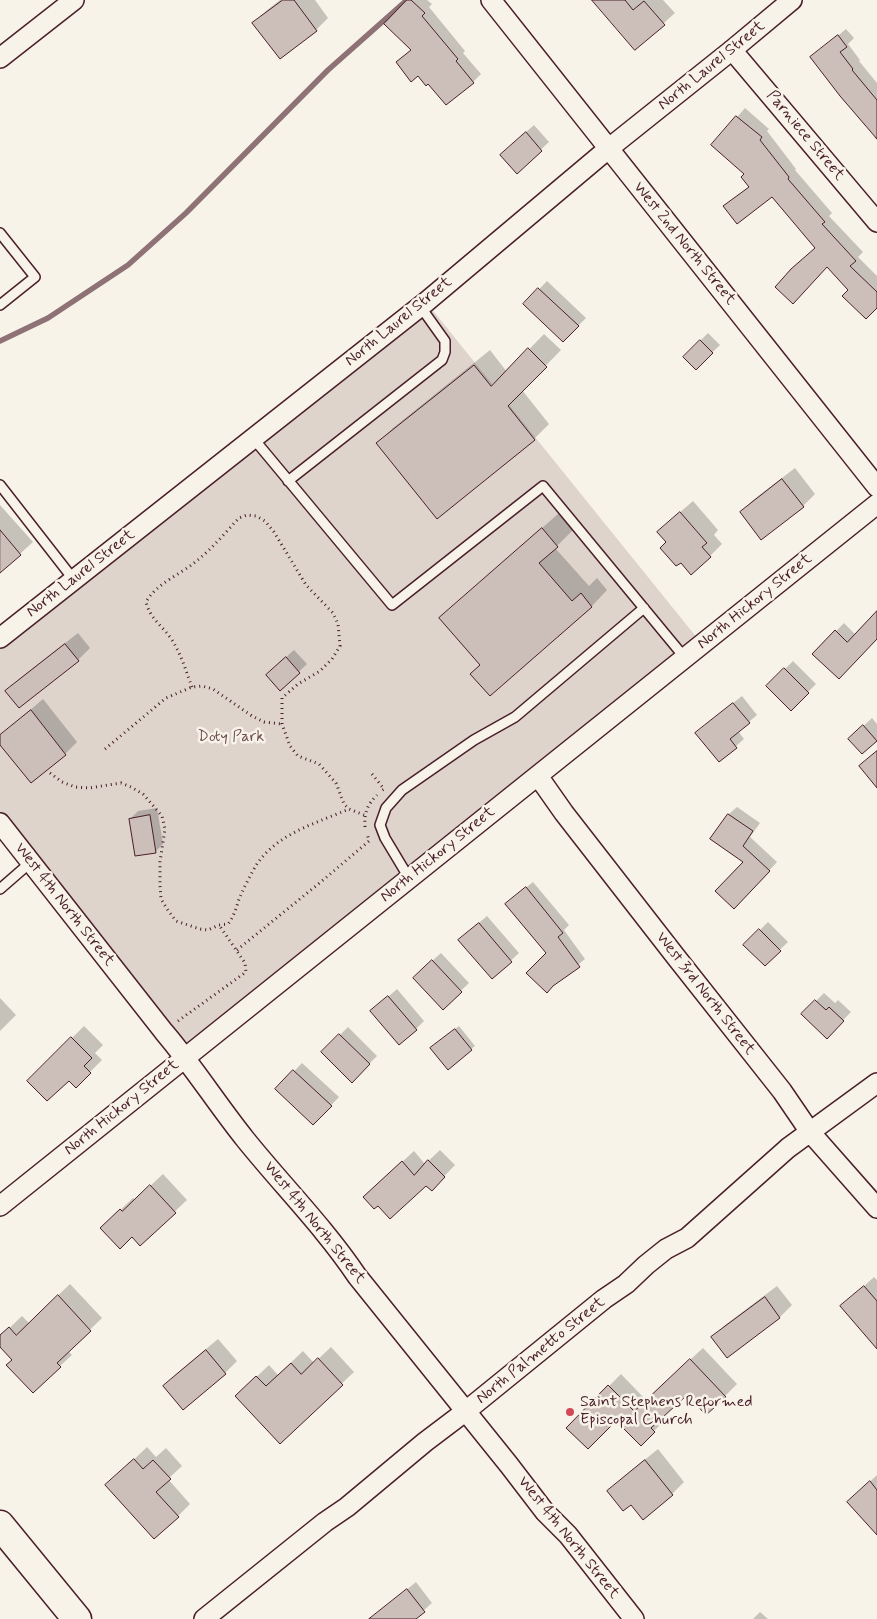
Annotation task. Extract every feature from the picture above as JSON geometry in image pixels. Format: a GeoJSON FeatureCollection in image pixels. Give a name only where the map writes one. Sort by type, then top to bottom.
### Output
{"type":"FeatureCollection","features":[{"type":"Feature","properties":{"kind":"main road"},"geometry":{"type":"LineString","coordinates":[[0,1525],[77,1619]]}},
{"type":"Feature","properties":{"kind":"street"},"geometry":{"type":"LineString","coordinates":[[0,58],[74,0]]}},
{"type":"Feature","properties":{"kind":"street","name":"West 2nd North Street"},"geometry":{"type":"LineString","coordinates":[[491,0],[877,487]]}},
{"type":"Feature","properties":{"kind":"street","name":"North Laurel Street"},"geometry":{"type":"LineString","coordinates":[[0,638],[420,306],[608,149],[792,0]]}},
{"type":"Feature","properties":{"kind":"street","name":"Parniece Street"},"geometry":{"type":"LineString","coordinates":[[732,50],[877,222]]}},
{"type":"Feature","properties":{"kind":"street","name":"North Hickory Street"},"geometry":{"type":"LineString","coordinates":[[1,1203],[877,504]]}},
{"type":"Feature","properties":{"kind":"street","name":"West 3rd North Street"},"geometry":{"type":"LineString","coordinates":[[538,776],[570,821],[782,1091],[810,1132],[877,1208]]}},
{"type":"Feature","properties":{"kind":"street","name":"West 4th North Street"},"geometry":{"type":"LineString","coordinates":[[0,823],[164,1032],[186,1057],[243,1137],[342,1253],[357,1276],[526,1489],[568,1535],[634,1619]]}},
{"type":"Feature","properties":{"kind":"street","name":"North Palmetto Street"},"geometry":{"type":"LineString","coordinates":[[204,1619],[325,1522],[347,1507],[604,1299],[626,1284],[666,1249],[687,1238],[788,1148],[877,1083]]}},
{"type":"Feature","properties":{"kind":"lane"},"geometry":{"type":"LineString","coordinates":[[0,233],[35,277],[0,306]]}},
{"type":"Feature","properties":{"kind":"lane"},"geometry":{"type":"LineString","coordinates":[[288,481],[442,360],[445,352],[444,341],[420,306]]}},
{"type":"Feature","properties":{"kind":"lane"},"geometry":{"type":"LineString","coordinates":[[252,438],[392,605],[543,486],[685,658]]}},
{"type":"Feature","properties":{"kind":"lane"},"geometry":{"type":"LineString","coordinates":[[0,485],[74,580]]}},
{"type":"Feature","properties":{"kind":"lane"},"geometry":{"type":"LineString","coordinates":[[409,878],[385,838],[380,825],[386,808],[391,801],[402,790],[474,740],[515,717],[644,608]]}},
{"type":"Feature","properties":{"kind":"lane"},"geometry":{"type":"LineString","coordinates":[[0,889],[31,862]]}},
{"type":"Feature","properties":{"kind":"path"},"geometry":{"type":"LineString","coordinates":[[192,687],[172,640],[152,618],[146,602],[149,595],[157,588],[196,562],[239,518],[247,514],[256,516],[265,521],[274,532],[306,585],[333,613],[340,634],[340,646],[332,659],[320,671],[298,684],[282,698],[282,724],[290,746],[298,756],[319,764],[336,783],[344,804],[364,815]]}},
{"type":"Feature","properties":{"kind":"path"},"geometry":{"type":"LineString","coordinates":[[105,749],[166,698],[192,687],[202,686],[213,689],[264,722],[282,724]]}},
{"type":"Feature","properties":{"kind":"path"},"geometry":{"type":"LineString","coordinates":[[50,773],[62,782],[74,787],[89,788],[122,783],[143,794],[162,816],[165,829],[160,862],[161,899],[176,921],[208,930],[218,925],[228,924],[234,916],[240,899],[258,864],[275,844],[289,834],[349,808]]}},
{"type":"Feature","properties":{"kind":"path"},"geometry":{"type":"LineString","coordinates":[[237,950],[368,841],[364,815],[370,802],[384,789],[372,774]]}},
{"type":"Feature","properties":{"kind":"path"},"geometry":{"type":"LineString","coordinates":[[164,1032],[246,972],[246,963],[218,925]]}},
{"type":"Feature","properties":{"kind":"green space","name":"Doty Park"},"geometry":{"type":"Polygon","coordinates":[[[426,302],[702,644],[186,1057],[0,822],[0,638],[426,302]]]}},
{"type":"Feature","properties":{"kind":"building"},"geometry":{"type":"Polygon","coordinates":[[[283,0],[294,0],[317,31],[280,59],[252,23],[283,0]]]}},
{"type":"Feature","properties":{"kind":"building"},"geometry":{"type":"Polygon","coordinates":[[[407,0],[411,0],[425,13],[422,16],[458,59],[456,61],[474,83],[446,105],[428,84],[426,86],[418,76],[411,82],[396,62],[411,50],[384,24],[407,0]]]}},
{"type":"Feature","properties":{"kind":"building"},"geometry":{"type":"Polygon","coordinates":[[[592,0],[625,0],[633,10],[644,1],[665,25],[635,50],[592,0]]]}},
{"type":"Feature","properties":{"kind":"building"},"geometry":{"type":"Polygon","coordinates":[[[838,35],[847,47],[840,52],[877,100],[877,139],[810,57],[838,35]]]}},
{"type":"Feature","properties":{"kind":"building"},"geometry":{"type":"Polygon","coordinates":[[[736,116],[762,137],[760,140],[789,177],[788,179],[825,222],[822,224],[856,261],[850,266],[877,292],[877,308],[866,319],[842,296],[848,290],[827,267],[793,304],[775,287],[791,269],[815,248],[772,197],[737,224],[723,206],[749,187],[741,177],[744,174],[711,145],[736,116]]]}},
{"type":"Feature","properties":{"kind":"building"},"geometry":{"type":"Polygon","coordinates":[[[526,132],[542,151],[517,174],[500,155],[526,132]]]}},
{"type":"Feature","properties":{"kind":"building"},"geometry":{"type":"Polygon","coordinates":[[[538,288],[579,326],[563,342],[523,304],[538,288]]]}},
{"type":"Feature","properties":{"kind":"building"},"geometry":{"type":"Polygon","coordinates":[[[700,340],[713,353],[696,370],[683,357],[700,340]]]}},
{"type":"Feature","properties":{"kind":"building"},"geometry":{"type":"Polygon","coordinates":[[[528,348],[547,367],[508,406],[535,440],[437,519],[376,443],[474,365],[491,386],[528,348]]]}},
{"type":"Feature","properties":{"kind":"building"},"geometry":{"type":"Polygon","coordinates":[[[782,479],[804,507],[761,540],[740,512],[782,479]]]}},
{"type":"Feature","properties":{"kind":"building"},"geometry":{"type":"Polygon","coordinates":[[[680,512],[707,543],[702,547],[711,557],[691,575],[681,563],[676,566],[660,548],[666,542],[657,532],[680,512]]]}},
{"type":"Feature","properties":{"kind":"building"},"geometry":{"type":"Polygon","coordinates":[[[542,528],[558,547],[539,563],[572,601],[581,593],[592,607],[490,696],[470,674],[480,665],[439,618],[542,528]]]}},
{"type":"Feature","properties":{"kind":"building"},"geometry":{"type":"Polygon","coordinates":[[[0,530],[21,555],[0,573],[0,530]]]}},
{"type":"Feature","properties":{"kind":"building"},"geometry":{"type":"Polygon","coordinates":[[[877,611],[877,639],[839,679],[812,654],[835,630],[847,642],[877,611]]]}},
{"type":"Feature","properties":{"kind":"building"},"geometry":{"type":"Polygon","coordinates":[[[65,644],[79,661],[19,708],[5,691],[65,644]]]}},
{"type":"Feature","properties":{"kind":"building"},"geometry":{"type":"Polygon","coordinates":[[[286,657],[300,673],[280,691],[266,675],[286,657]]]}},
{"type":"Feature","properties":{"kind":"building"},"geometry":{"type":"Polygon","coordinates":[[[784,668],[809,693],[791,711],[766,686],[784,668]]]}},
{"type":"Feature","properties":{"kind":"building"},"geometry":{"type":"Polygon","coordinates":[[[733,703],[750,723],[730,739],[737,748],[719,762],[695,733],[733,703]]]}},
{"type":"Feature","properties":{"kind":"building"},"geometry":{"type":"Polygon","coordinates":[[[31,710],[66,755],[31,783],[0,745],[0,735],[31,710]]]}},
{"type":"Feature","properties":{"kind":"building"},"geometry":{"type":"Polygon","coordinates":[[[863,725],[877,741],[862,754],[848,739],[863,725]]]}},
{"type":"Feature","properties":{"kind":"building"},"geometry":{"type":"Polygon","coordinates":[[[877,751],[877,788],[859,766],[877,751]]]}},
{"type":"Feature","properties":{"kind":"building"},"geometry":{"type":"Polygon","coordinates":[[[728,814],[753,831],[743,846],[770,871],[734,909],[715,891],[743,862],[710,839],[728,814]]]}},
{"type":"Feature","properties":{"kind":"building"},"geometry":{"type":"Polygon","coordinates":[[[150,815],[156,853],[135,856],[129,819],[150,815]]]}},
{"type":"Feature","properties":{"kind":"building"},"geometry":{"type":"Polygon","coordinates":[[[526,887],[563,933],[558,937],[580,967],[553,986],[547,993],[526,973],[546,953],[505,904],[526,887]]]}},
{"type":"Feature","properties":{"kind":"building"},"geometry":{"type":"Polygon","coordinates":[[[479,923],[512,962],[492,979],[458,940],[479,923]]]}},
{"type":"Feature","properties":{"kind":"building"},"geometry":{"type":"Polygon","coordinates":[[[759,929],[781,951],[765,966],[743,945],[759,929]]]}},
{"type":"Feature","properties":{"kind":"building"},"geometry":{"type":"Polygon","coordinates":[[[432,960],[462,992],[443,1010],[413,978],[432,960]]]}},
{"type":"Feature","properties":{"kind":"building"},"geometry":{"type":"Polygon","coordinates":[[[388,996],[417,1030],[399,1045],[370,1011],[388,996]]]}},
{"type":"Feature","properties":{"kind":"building"},"geometry":{"type":"Polygon","coordinates":[[[815,1000],[826,1010],[829,1007],[844,1021],[827,1039],[801,1014],[815,1000]]]}},
{"type":"Feature","properties":{"kind":"building"},"geometry":{"type":"Polygon","coordinates":[[[455,1029],[472,1050],[448,1070],[430,1048],[455,1029]]]}},
{"type":"Feature","properties":{"kind":"building"},"geometry":{"type":"Polygon","coordinates":[[[339,1034],[370,1064],[352,1083],[321,1052],[339,1034]]]}},
{"type":"Feature","properties":{"kind":"building"},"geometry":{"type":"Polygon","coordinates":[[[71,1037],[92,1058],[84,1066],[91,1073],[76,1088],[69,1081],[47,1101],[27,1081],[71,1037]]]}},
{"type":"Feature","properties":{"kind":"building"},"geometry":{"type":"Polygon","coordinates":[[[293,1070],[332,1106],[313,1125],[275,1089],[293,1070]]]}},
{"type":"Feature","properties":{"kind":"building"},"geometry":{"type":"Polygon","coordinates":[[[428,1160],[445,1177],[432,1191],[426,1186],[390,1219],[378,1206],[374,1209],[363,1197],[402,1161],[414,1175],[428,1160]]]}},
{"type":"Feature","properties":{"kind":"building"},"geometry":{"type":"Polygon","coordinates":[[[150,1185],[176,1213],[140,1246],[132,1237],[120,1249],[100,1228],[150,1185]]]}},
{"type":"Feature","properties":{"kind":"building"},"geometry":{"type":"Polygon","coordinates":[[[864,1286],[877,1301],[877,1349],[840,1306],[864,1286]]]}},
{"type":"Feature","properties":{"kind":"building"},"geometry":{"type":"Polygon","coordinates":[[[58,1295],[91,1331],[57,1363],[61,1367],[33,1393],[6,1365],[12,1360],[0,1347],[0,1335],[9,1327],[16,1335],[58,1295]]]}},
{"type":"Feature","properties":{"kind":"building"},"geometry":{"type":"Polygon","coordinates":[[[765,1297],[780,1318],[727,1358],[711,1337],[765,1297]]]}},
{"type":"Feature","properties":{"kind":"building"},"geometry":{"type":"Polygon","coordinates":[[[206,1350],[226,1374],[183,1410],[163,1386],[206,1350]]]}},
{"type":"Feature","properties":{"kind":"building"},"geometry":{"type":"Polygon","coordinates":[[[318,1358],[343,1385],[280,1444],[235,1396],[256,1376],[266,1386],[291,1363],[301,1374],[318,1358]]]}},
{"type":"Feature","properties":{"kind":"building"},"geometry":{"type":"Polygon","coordinates":[[[690,1359],[726,1397],[706,1415],[687,1395],[651,1428],[655,1432],[641,1446],[616,1421],[588,1449],[566,1428],[608,1385],[634,1411],[690,1359]]]}},
{"type":"Feature","properties":{"kind":"building"},"geometry":{"type":"Polygon","coordinates":[[[134,1459],[143,1469],[153,1460],[171,1479],[156,1492],[179,1517],[154,1539],[105,1485],[134,1459]]]}},
{"type":"Feature","properties":{"kind":"building"},"geometry":{"type":"Polygon","coordinates":[[[645,1460],[673,1495],[643,1520],[631,1505],[623,1511],[607,1491],[645,1460]]]}},
{"type":"Feature","properties":{"kind":"building"},"geometry":{"type":"Polygon","coordinates":[[[870,1481],[877,1490],[877,1535],[847,1502],[870,1481]]]}},
{"type":"Feature","properties":{"kind":"building"},"geometry":{"type":"Polygon","coordinates":[[[407,1589],[425,1612],[416,1619],[369,1619],[407,1589]]]}},
{"type":"Feature","properties":{"kind":"waterway"},"geometry":{"type":"LineString","coordinates":[[0,341],[48,318],[128,265],[186,213],[328,70],[407,0]]}},
{"type":"Feature","properties":{"kind":"place","name":"Saint Stephens Reformed Episcopal Church"},"geometry":{"type":"Point","coordinates":[570,1412]}}]}
